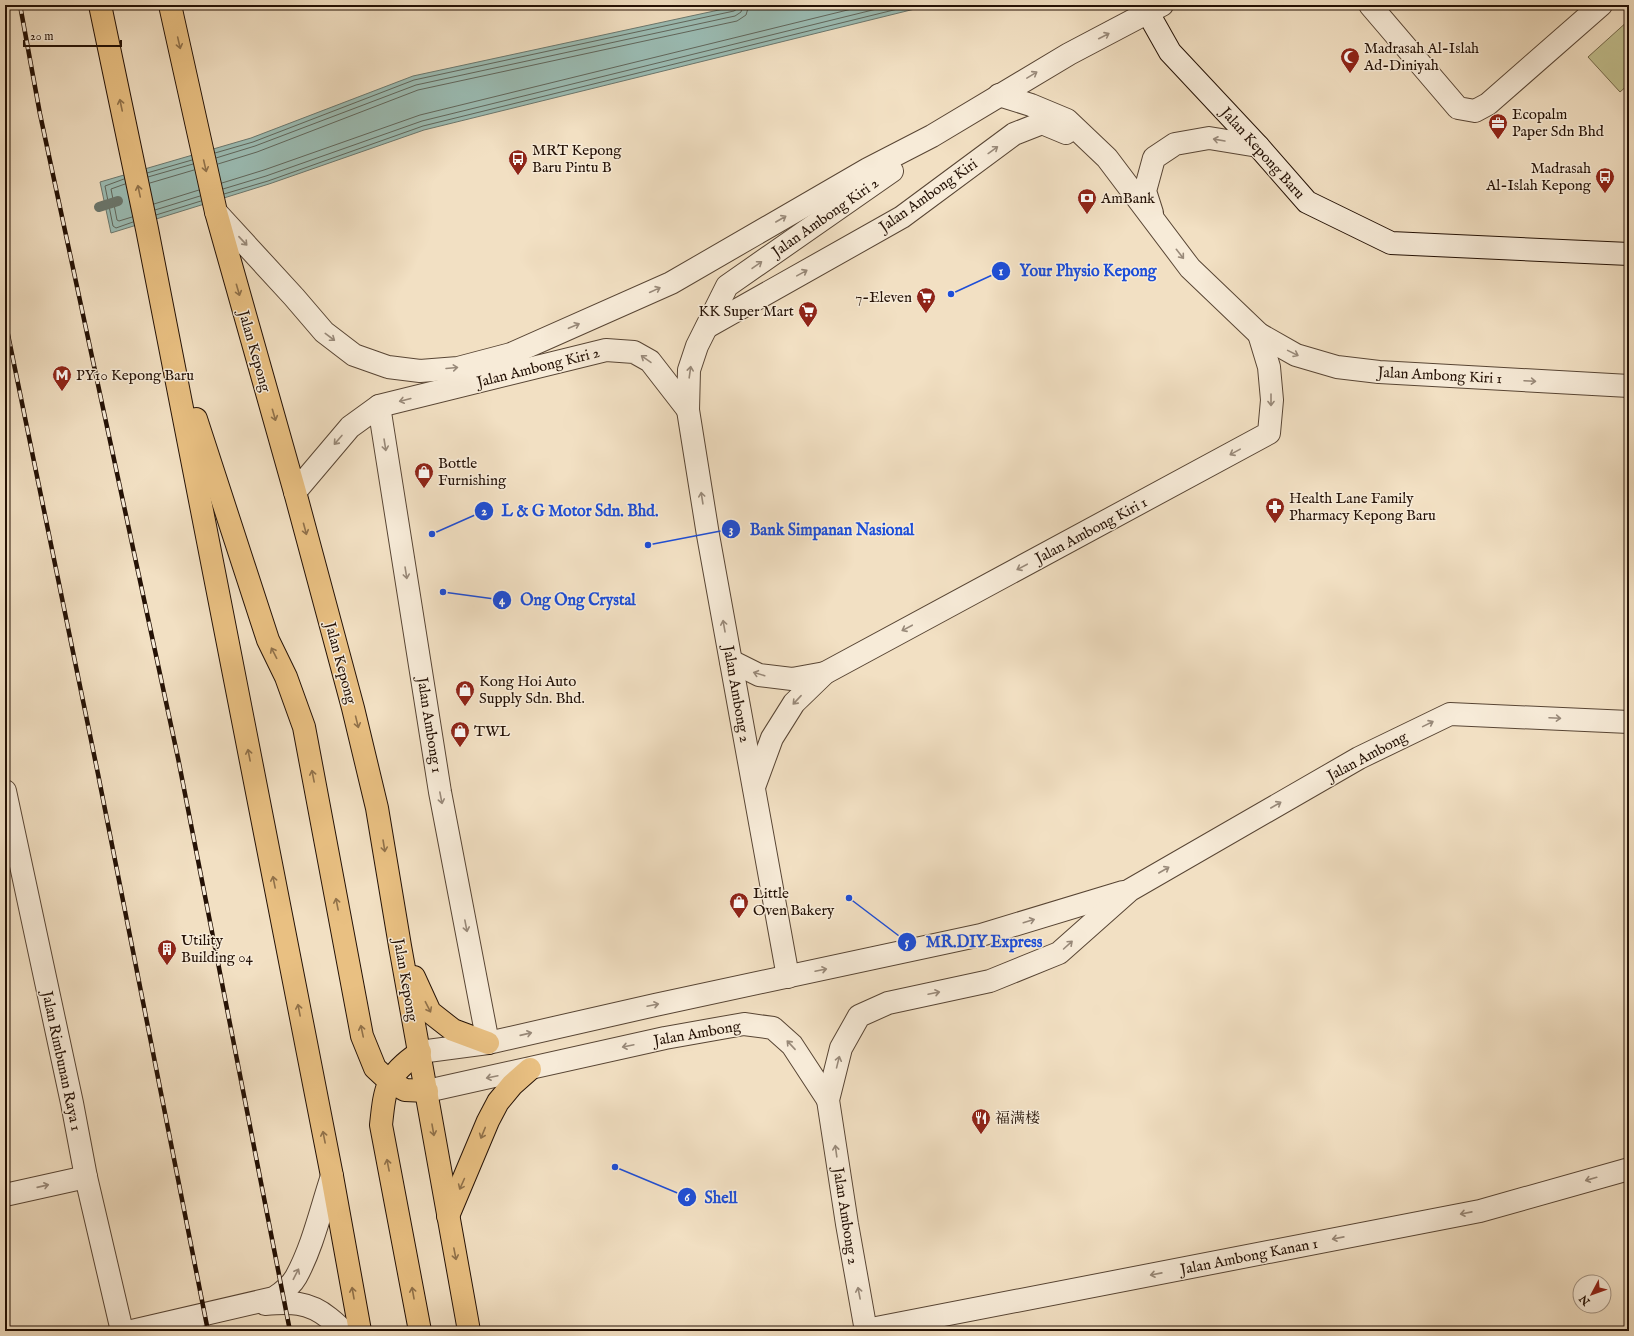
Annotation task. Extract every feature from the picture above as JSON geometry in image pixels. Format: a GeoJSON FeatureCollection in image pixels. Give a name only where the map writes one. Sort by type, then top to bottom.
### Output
{"type":"FeatureCollection","features":[{"type":"Feature","properties":{"kind":"main road"},"geometry":{"type":"LineString","coordinates":[[100,5],[147,229],[332,1176],[360,1331]]}},
{"type":"Feature","properties":{"kind":"main road","name":"Jalan Kepong"},"geometry":{"type":"LineString","coordinates":[[170,5],[216,212],[295,492],[353,708],[377,808],[400,946],[469,1331]]}},
{"type":"Feature","properties":{"kind":"main road"},"geometry":{"type":"LineString","coordinates":[[166,327],[268,640],[286,677],[304,727],[362,1036],[375,1068],[390,1081],[405,1090],[427,1091]]}},
{"type":"Feature","properties":{"kind":"main road"},"geometry":{"type":"LineString","coordinates":[[400,946],[430,1012],[453,1030],[488,1042]]}},
{"type":"Feature","properties":{"kind":"main road"},"geometry":{"type":"LineString","coordinates":[[420,1052],[402,1064],[390,1081],[384,1095],[381,1125],[420,1331]]}},
{"type":"Feature","properties":{"kind":"main road"},"geometry":{"type":"LineString","coordinates":[[448,1216],[488,1121],[498,1102],[512,1085],[530,1068]]}},
{"type":"Feature","properties":{"kind":"street"},"geometry":{"type":"LineString","coordinates":[[1370,5],[1458,108],[1476,111],[1488,104],[1601,5]]}},
{"type":"Feature","properties":{"kind":"street","name":"Jalan Ambong Kiri 2"},"geometry":{"type":"LineString","coordinates":[[216,212],[324,332],[354,355],[388,367],[420,371],[458,368],[511,354],[671,283],[868,169],[932,136],[1069,54],[1152,8]]}},
{"type":"Feature","properties":{"kind":"street","name":"Jalan Kepong Baru"},"geometry":{"type":"LineString","coordinates":[[1152,8],[1170,52],[1258,146],[1307,202],[1391,243],[1629,254]]}},
{"type":"Feature","properties":{"kind":"street","name":"Jalan Ambong Kiri 2"},"geometry":{"type":"LineString","coordinates":[[688,410],[689,370],[697,346],[727,286],[999,95]]}},
{"type":"Feature","properties":{"kind":"street","name":"Jalan Ambong Kiri 1"},"geometry":{"type":"LineString","coordinates":[[999,95],[1031,105],[1067,120],[1106,158],[1190,268],[1259,334],[1296,355],[1337,367],[1379,372],[1629,386]]}},
{"type":"Feature","properties":{"kind":"street","name":"Jalan Ambong Kiri"},"geometry":{"type":"LineString","coordinates":[[707,327],[902,217],[1014,134],[1042,123],[1065,132],[1106,158]]}},
{"type":"Feature","properties":{"kind":"street"},"geometry":{"type":"LineString","coordinates":[[1156,224],[1145,191],[1154,158],[1175,144],[1209,138],[1258,146]]}},
{"type":"Feature","properties":{"kind":"street","name":"Jalan Ambong Kiri 1"},"geometry":{"type":"LineString","coordinates":[[754,788],[772,738],[794,703],[825,673],[1269,433],[1272,400],[1269,366],[1259,334]]}},
{"type":"Feature","properties":{"kind":"street","name":"Jalan Ambong Kiri 2"},"geometry":{"type":"LineString","coordinates":[[295,492],[350,427],[379,406],[606,350],[634,352],[650,361],[688,410]]}},
{"type":"Feature","properties":{"kind":"street","name":"Jalan Ambong 1"},"geometry":{"type":"LineString","coordinates":[[379,406],[440,792],[488,1042]]}},
{"type":"Feature","properties":{"kind":"street","name":"Jalan Ambong 2"},"geometry":{"type":"LineString","coordinates":[[688,410],[708,535],[788,977]]}},
{"type":"Feature","properties":{"kind":"street","name":"Jalan Ambong Kiri 1"},"geometry":{"type":"LineString","coordinates":[[731,661],[759,675],[792,679],[825,673]]}},
{"type":"Feature","properties":{"kind":"street","name":"Jalan Ambong"},"geometry":{"type":"LineString","coordinates":[[828,1100],[841,1048],[859,1016],[888,1003],[990,981],[1059,953],[1130,890],[1359,758],[1450,714],[1629,722]]}},
{"type":"Feature","properties":{"kind":"street","name":"Jalan Rimbunan Raya 1"},"geometry":{"type":"LineString","coordinates":[[5,791],[72,1103],[86,1176],[107,1272],[122,1331]]}},
{"type":"Feature","properties":{"kind":"street","name":"Jalan Ambong"},"geometry":{"type":"LineString","coordinates":[[420,1052],[488,1042],[981,935],[1130,890]]}},
{"type":"Feature","properties":{"kind":"street","name":"Jalan Ambong"},"geometry":{"type":"LineString","coordinates":[[427,1091],[665,1038],[744,1024],[773,1028],[792,1045],[828,1100]]}},
{"type":"Feature","properties":{"kind":"street","name":"Jalan Ambong 2"},"geometry":{"type":"LineString","coordinates":[[828,1100],[847,1224],[866,1331]]}},
{"type":"Feature","properties":{"kind":"street","name":"Jalan Ambong Kanan 1"},"geometry":{"type":"LineString","coordinates":[[866,1331],[1480,1211],[1629,1169]]}},
{"type":"Feature","properties":{"kind":"street"},"geometry":{"type":"LineString","coordinates":[[5,1195],[86,1176]]}},
{"type":"Feature","properties":{"kind":"street"},"geometry":{"type":"LineString","coordinates":[[132,1331],[274,1298],[286,1289],[296,1278],[309,1247],[332,1176]]}},
{"type":"Feature","properties":{"kind":"street"},"geometry":{"type":"LineString","coordinates":[[241,1306],[289,1302],[306,1304],[323,1313],[343,1331]]}},
{"type":"Feature","properties":{"kind":"shaded area"},"geometry":{"type":"Polygon","coordinates":[[[1629,20],[1629,84],[1620,92],[1588,57],[1629,20]]]}},
{"type":"Feature","properties":{"kind":"water"},"geometry":{"type":"Polygon","coordinates":[[[742,5],[931,5],[424,130],[269,184],[111,233],[100,182],[251,138],[413,76],[742,5]]]}},
{"type":"Feature","properties":{"kind":"waterway"},"geometry":{"type":"LineString","coordinates":[[99,207],[118,201]]}},
{"type":"Feature","properties":{"kind":"railway"},"geometry":{"type":"LineString","coordinates":[[20,5],[40,114],[178,758],[290,1331]]}},
{"type":"Feature","properties":{"kind":"railway"},"geometry":{"type":"LineString","coordinates":[[5,320],[98,774],[208,1331]]}},
{"type":"Feature","properties":{"kind":"place","name":"Madrasah Al-Islah Ad-Diniyah"},"geometry":{"type":"Point","coordinates":[1350,74]}},
{"type":"Feature","properties":{"kind":"place","name":"Ecopalm Paper Sdn Bhd"},"geometry":{"type":"Point","coordinates":[1498,140]}},
{"type":"Feature","properties":{"kind":"place","name":"MRT Kepong Baru Pintu B"},"geometry":{"type":"Point","coordinates":[518,176]}},
{"type":"Feature","properties":{"kind":"place","name":"Madrasah Al-Islah Kepong"},"geometry":{"type":"Point","coordinates":[1605,194]}},
{"type":"Feature","properties":{"kind":"place","name":"AmBank"},"geometry":{"type":"Point","coordinates":[1087,215]}},
{"type":"Feature","properties":{"kind":"place","name":"Your Physio Kepong"},"geometry":{"type":"Point","coordinates":[951,294]}},
{"type":"Feature","properties":{"kind":"place","name":"7-Eleven"},"geometry":{"type":"Point","coordinates":[926,314]}},
{"type":"Feature","properties":{"kind":"place","name":"KK Super Mart"},"geometry":{"type":"Point","coordinates":[808,328]}},
{"type":"Feature","properties":{"kind":"place","name":"PY10 Kepong Baru"},"geometry":{"type":"Point","coordinates":[62,392]}},
{"type":"Feature","properties":{"kind":"place","name":"Bottle Furnishing"},"geometry":{"type":"Point","coordinates":[424,489]}},
{"type":"Feature","properties":{"kind":"place","name":"Health Lane Family Pharmacy Kepong Baru"},"geometry":{"type":"Point","coordinates":[1275,524]}},
{"type":"Feature","properties":{"kind":"place","name":"L & G Motor Sdn. Bhd."},"geometry":{"type":"Point","coordinates":[432,534]}},
{"type":"Feature","properties":{"kind":"place","name":"Bank Simpanan Nasional"},"geometry":{"type":"Point","coordinates":[648,545]}},
{"type":"Feature","properties":{"kind":"place","name":"Ong Ong Crystal"},"geometry":{"type":"Point","coordinates":[443,592]}},
{"type":"Feature","properties":{"kind":"place","name":"Kong Hoi Auto Supply Sdn. Bhd."},"geometry":{"type":"Point","coordinates":[465,707]}},
{"type":"Feature","properties":{"kind":"place","name":"TWL"},"geometry":{"type":"Point","coordinates":[460,748]}},
{"type":"Feature","properties":{"kind":"place","name":"MR.DIY Express"},"geometry":{"type":"Point","coordinates":[849,898]}},
{"type":"Feature","properties":{"kind":"place","name":"Little Oven Bakery"},"geometry":{"type":"Point","coordinates":[739,919]}},
{"type":"Feature","properties":{"kind":"place","name":"Utility Building 04"},"geometry":{"type":"Point","coordinates":[167,966]}},
{"type":"Feature","properties":{"kind":"place","name":"福满楼"},"geometry":{"type":"Point","coordinates":[981,1135]}},
{"type":"Feature","properties":{"kind":"place","name":"Shell"},"geometry":{"type":"Point","coordinates":[615,1167]}}]}
